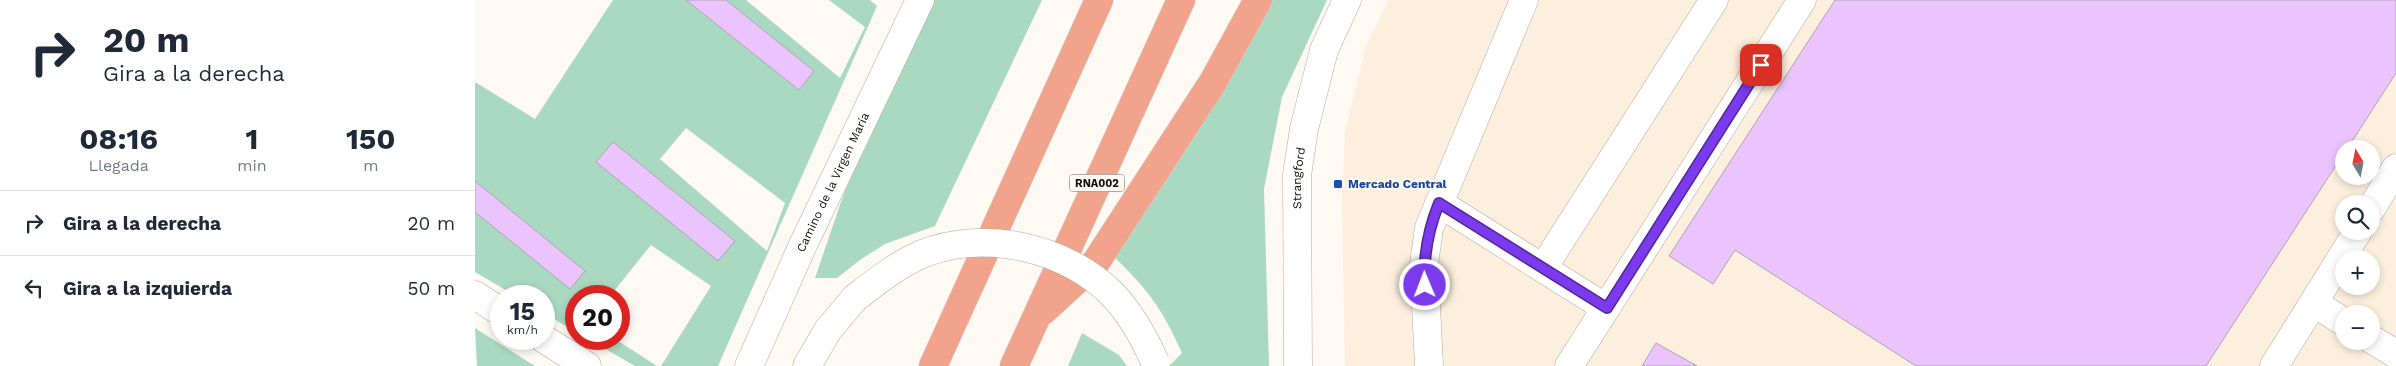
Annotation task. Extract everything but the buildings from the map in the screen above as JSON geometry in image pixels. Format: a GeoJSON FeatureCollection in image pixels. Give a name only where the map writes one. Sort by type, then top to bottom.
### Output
{"type":"FeatureCollection","features":[{"type":"Feature","properties":{"kind":"highway"},"geometry":{"type":"LineString","coordinates":[[933,366],[1099,0]]}},
{"type":"Feature","properties":{"kind":"highway","name":"RNA002"},"geometry":{"type":"LineString","coordinates":[[1014,366],[1181,0]]}},
{"type":"Feature","properties":{"kind":"highway"},"geometry":{"type":"LineString","coordinates":[[1036,318],[1096,262],[1213,82],[1258,0]]}},
{"type":"Feature","properties":{"kind":"street","name":"Camino de la Virgen María"},"geometry":{"type":"LineString","coordinates":[[749,366],[802,247],[920,0]]}},
{"type":"Feature","properties":{"kind":"street","name":"Strangford"},"geometry":{"type":"LineString","coordinates":[[1298,366],[1297,175],[1304,129],[1324,50],[1347,0]]}},
{"type":"Feature","properties":{"kind":"street"},"geometry":{"type":"LineString","coordinates":[[1429,366],[1424,264],[1429,228],[1524,0]]}},
{"type":"Feature","properties":{"kind":"street"},"geometry":{"type":"LineString","coordinates":[[1543,268],[1714,0]]}},
{"type":"Feature","properties":{"kind":"street"},"geometry":{"type":"LineString","coordinates":[[1569,366],[1802,0]]}},
{"type":"Feature","properties":{"kind":"street"},"geometry":{"type":"LineString","coordinates":[[2380,195],[2396,168]]}},
{"type":"Feature","properties":{"kind":"street"},"geometry":{"type":"LineString","coordinates":[[1439,203],[1607,308]]}},
{"type":"Feature","properties":{"kind":"street"},"geometry":{"type":"LineString","coordinates":[[2274,366],[2352,240]]}},
{"type":"Feature","properties":{"kind":"street"},"geometry":{"type":"LineString","coordinates":[[807,366],[828,330],[855,298],[887,272],[923,254],[963,244],[1004,244],[1043,252],[1080,269],[1112,294],[1138,325],[1156,364]]}},
{"type":"Feature","properties":{"kind":"street"},"geometry":{"type":"LineString","coordinates":[[475,295],[490,305]]}},
{"type":"Feature","properties":{"kind":"street"},"geometry":{"type":"LineString","coordinates":[[2314,303],[2335,316]]}},
{"type":"Feature","properties":{"kind":"street"},"geometry":{"type":"LineString","coordinates":[[2380,344],[2396,354]]}},
{"type":"Feature","properties":{"kind":"street"},"geometry":{"type":"LineString","coordinates":[[555,346],[587,366]]}},
{"type":"Feature","properties":{"kind":"shaded area","name":"Mercado Central"},"geometry":{"type":"Polygon","coordinates":[[[1389,0],[2396,0],[2396,366],[1345,366],[1342,206],[1345,131],[1366,46],[1389,0]]]}},
{"type":"Feature","properties":{"kind":"green space"},"geometry":{"type":"Polygon","coordinates":[[[613,0],[686,0],[799,90],[814,71],[726,0],[746,0],[840,78],[865,27],[829,0],[870,0],[877,6],[718,366],[661,366],[711,286],[651,245],[619,285],[573,285],[585,271],[475,181],[475,82],[535,119],[613,0]],[[686,128],[660,159],[767,251],[785,203],[686,128]],[[613,142],[718,261],[734,240],[613,142]]]}},
{"type":"Feature","properties":{"kind":"green space"},"geometry":{"type":"Polygon","coordinates":[[[932,0],[1042,0],[935,226],[885,244],[837,278],[815,278],[844,193],[932,0]]]}},
{"type":"Feature","properties":{"kind":"green space"},"geometry":{"type":"Polygon","coordinates":[[[1269,0],[1327,0],[1282,97],[1264,189],[1269,366],[1169,366],[1182,353],[1168,323],[1144,288],[1111,254],[1269,0]]]}},
{"type":"Feature","properties":{"kind":"green space"},"geometry":{"type":"Polygon","coordinates":[[[475,212],[566,285],[565,325],[555,320],[555,285],[497,285],[475,272],[475,212]]]}},
{"type":"Feature","properties":{"kind":"green space"},"geometry":{"type":"Polygon","coordinates":[[[475,328],[490,338],[490,350],[510,350],[535,366],[477,366],[475,328]]]}},
{"type":"Feature","properties":{"kind":"green space"},"geometry":{"type":"Polygon","coordinates":[[[1082,333],[1119,355],[1127,366],[1068,366],[1082,333]]]}},
{"type":"Feature","properties":{"kind":"green space"},"geometry":{"type":"Polygon","coordinates":[[[630,349],[657,366],[635,366],[607,350],[630,349]]]}},
{"type":"Feature","properties":{"kind":"place","name":"Mercado Central"},"geometry":{"type":"Point","coordinates":[1338,184]}},
{"type":"Feature","properties":{"kind":"route"},"geometry":{"type":"LineString","coordinates":[[1425,285],[1424,264],[1429,228],[1439,203],[1607,308],[1761,65]]}}]}
